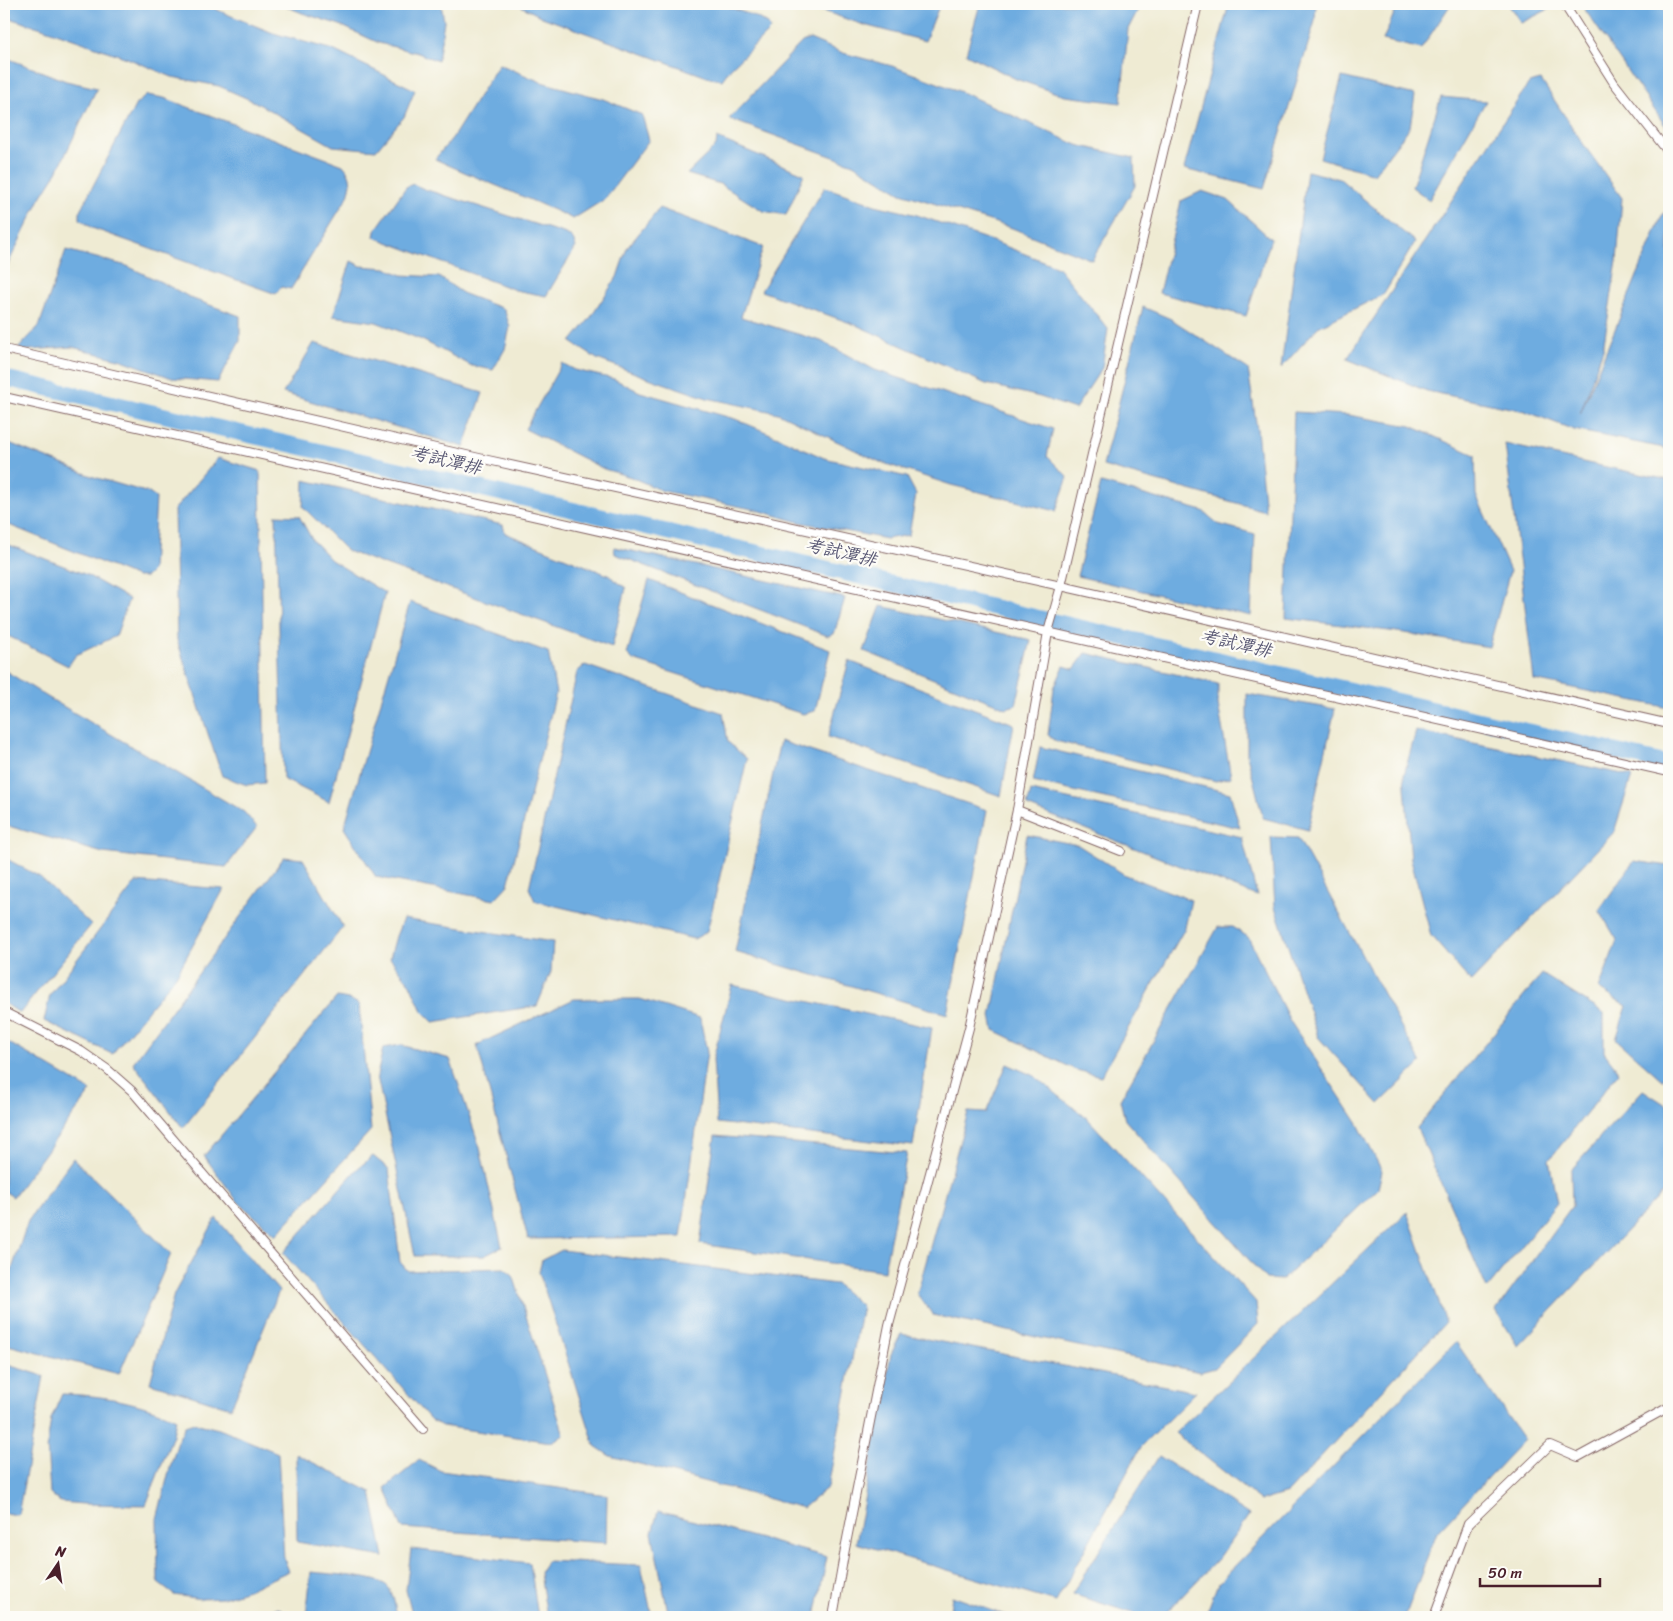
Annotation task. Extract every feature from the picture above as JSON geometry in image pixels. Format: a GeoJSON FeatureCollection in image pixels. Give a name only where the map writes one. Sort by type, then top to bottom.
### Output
{"type":"FeatureCollection","features":[{"type":"Feature","properties":{"kind":"lane"},"geometry":{"type":"LineString","coordinates":[[833,1617],[889,1325],[969,1028],[1017,810],[1049,629],[1198,4]]}},
{"type":"Feature","properties":{"kind":"lane"},"geometry":{"type":"LineString","coordinates":[[1564,4],[1614,83],[1669,153]]}},
{"type":"Feature","properties":{"kind":"lane"},"geometry":{"type":"LineString","coordinates":[[4,349],[1060,589],[1669,724]]}},
{"type":"Feature","properties":{"kind":"lane"},"geometry":{"type":"LineString","coordinates":[[4,397],[1049,629],[1669,772]]}},
{"type":"Feature","properties":{"kind":"lane"},"geometry":{"type":"LineString","coordinates":[[1017,810],[1121,851]]}},
{"type":"Feature","properties":{"kind":"lane"},"geometry":{"type":"LineString","coordinates":[[4,1012],[81,1051],[107,1069],[132,1091],[260,1242],[423,1429]]}},
{"type":"Feature","properties":{"kind":"lane"},"geometry":{"type":"LineString","coordinates":[[1434,1617],[1468,1524],[1550,1445],[1578,1457],[1669,1407]]}},
{"type":"Feature","properties":{"kind":"water"},"geometry":{"type":"Polygon","coordinates":[[[4,4],[206,4],[273,33],[333,50],[415,90],[404,117],[376,150],[333,146],[255,102],[219,86],[172,77],[127,58],[5,17],[4,4]]]}},
{"type":"Feature","properties":{"kind":"water"},"geometry":{"type":"Polygon","coordinates":[[[281,4],[441,4],[444,21],[438,61],[418,53],[379,43],[340,25],[281,4]]]}},
{"type":"Feature","properties":{"kind":"water"},"geometry":{"type":"Polygon","coordinates":[[[517,4],[720,4],[754,16],[768,24],[770,30],[730,69],[722,80],[710,78],[542,17],[517,4]]]}},
{"type":"Feature","properties":{"kind":"water"},"geometry":{"type":"Polygon","coordinates":[[[807,4],[940,4],[925,41],[864,25],[807,4]]]}},
{"type":"Feature","properties":{"kind":"water"},"geometry":{"type":"Polygon","coordinates":[[[980,4],[1141,4],[1128,29],[1121,103],[1065,96],[1016,79],[966,54],[980,4]]]}},
{"type":"Feature","properties":{"kind":"water"},"geometry":{"type":"Polygon","coordinates":[[[1229,4],[1316,4],[1315,21],[1264,189],[1184,169],[1229,4]]]}},
{"type":"Feature","properties":{"kind":"water"},"geometry":{"type":"Polygon","coordinates":[[[1398,4],[1451,4],[1421,49],[1383,40],[1398,4]]]}},
{"type":"Feature","properties":{"kind":"water"},"geometry":{"type":"Polygon","coordinates":[[[1508,4],[1548,4],[1551,8],[1521,23],[1508,4]]]}},
{"type":"Feature","properties":{"kind":"water"},"geometry":{"type":"Polygon","coordinates":[[[1581,4],[1659,4],[1669,15],[1669,131],[1581,4]]]}},
{"type":"Feature","properties":{"kind":"water"},"geometry":{"type":"Polygon","coordinates":[[[810,39],[843,53],[892,66],[959,91],[1077,145],[1134,158],[1135,186],[1092,260],[1012,228],[901,193],[853,164],[729,119],[802,42],[810,39]]]}},
{"type":"Feature","properties":{"kind":"water"},"geometry":{"type":"Polygon","coordinates":[[[4,57],[66,81],[97,88],[57,172],[40,199],[9,262],[4,278],[4,57]]]}},
{"type":"Feature","properties":{"kind":"water"},"geometry":{"type":"Polygon","coordinates":[[[499,64],[541,82],[603,99],[642,115],[649,140],[605,199],[573,219],[435,159],[453,137],[499,64]]]}},
{"type":"Feature","properties":{"kind":"water"},"geometry":{"type":"Polygon","coordinates":[[[1342,77],[1415,95],[1410,127],[1374,174],[1320,158],[1342,77]]]}},
{"type":"Feature","properties":{"kind":"water"},"geometry":{"type":"Polygon","coordinates":[[[1541,80],[1622,198],[1617,261],[1603,349],[1580,414],[1663,213],[1669,214],[1669,449],[1574,430],[1525,411],[1427,391],[1347,359],[1529,83],[1541,80]]]}},
{"type":"Feature","properties":{"kind":"water"},"geometry":{"type":"Polygon","coordinates":[[[147,95],[164,98],[343,165],[346,169],[350,179],[348,196],[291,289],[281,287],[276,294],[92,228],[80,219],[80,210],[136,104],[147,95]]]}},
{"type":"Feature","properties":{"kind":"water"},"geometry":{"type":"Polygon","coordinates":[[[1441,97],[1486,101],[1429,200],[1412,187],[1441,97]]]}},
{"type":"Feature","properties":{"kind":"water"},"geometry":{"type":"Polygon","coordinates":[[[717,138],[804,174],[786,215],[763,211],[720,184],[687,174],[716,146],[717,138]]]}},
{"type":"Feature","properties":{"kind":"water"},"geometry":{"type":"Polygon","coordinates":[[[1307,171],[1340,179],[1415,242],[1384,294],[1318,327],[1281,368],[1307,171]]]}},
{"type":"Feature","properties":{"kind":"water"},"geometry":{"type":"Polygon","coordinates":[[[413,184],[563,233],[572,237],[576,247],[546,296],[515,290],[374,237],[375,231],[406,187],[413,184]]]}},
{"type":"Feature","properties":{"kind":"water"},"geometry":{"type":"Polygon","coordinates":[[[825,187],[875,205],[917,215],[992,241],[1058,267],[1108,329],[1102,368],[1075,409],[1040,397],[986,384],[856,325],[761,291],[825,187]]]}},
{"type":"Feature","properties":{"kind":"water"},"geometry":{"type":"Polygon","coordinates":[[[1202,191],[1228,200],[1271,239],[1246,316],[1159,293],[1181,201],[1202,191]]]}},
{"type":"Feature","properties":{"kind":"water"},"geometry":{"type":"Polygon","coordinates":[[[659,208],[763,247],[741,317],[821,341],[875,370],[1053,429],[1047,456],[1068,477],[1056,511],[951,485],[880,462],[778,413],[707,398],[654,380],[597,359],[571,342],[591,317],[617,277],[627,248],[659,208]]]}},
{"type":"Feature","properties":{"kind":"water"},"geometry":{"type":"Polygon","coordinates":[[[66,250],[127,266],[193,299],[240,316],[240,341],[218,382],[172,378],[122,360],[72,347],[16,351],[39,326],[66,250]]]}},
{"type":"Feature","properties":{"kind":"water"},"geometry":{"type":"Polygon","coordinates":[[[351,261],[361,266],[386,268],[402,275],[439,277],[464,294],[504,309],[510,327],[505,349],[493,370],[472,366],[422,340],[376,322],[333,316],[351,261]]]}},
{"type":"Feature","properties":{"kind":"water"},"geometry":{"type":"Polygon","coordinates":[[[1143,307],[1171,319],[1248,369],[1257,429],[1265,511],[1103,466],[1143,307]]]}},
{"type":"Feature","properties":{"kind":"water"},"geometry":{"type":"Polygon","coordinates":[[[314,343],[483,393],[464,447],[283,393],[314,343]]]}},
{"type":"Feature","properties":{"kind":"water"},"geometry":{"type":"Polygon","coordinates":[[[562,363],[575,370],[614,379],[640,392],[735,419],[824,458],[907,477],[916,494],[909,535],[886,539],[799,522],[757,510],[663,491],[631,477],[604,469],[525,429],[562,363]]]}},
{"type":"Feature","properties":{"kind":"water"},"geometry":{"type":"Polygon","coordinates":[[[1294,412],[1348,415],[1411,426],[1475,455],[1476,495],[1510,571],[1489,647],[1405,633],[1286,618],[1294,412]]]}},
{"type":"Feature","properties":{"kind":"water"},"geometry":{"type":"Polygon","coordinates":[[[4,441],[94,477],[149,493],[156,498],[152,571],[146,577],[137,577],[4,523],[4,441]]]}},
{"type":"Feature","properties":{"kind":"water"},"geometry":{"type":"Polygon","coordinates":[[[1505,444],[1669,480],[1669,708],[1534,680],[1505,444]]]}},
{"type":"Feature","properties":{"kind":"water"},"geometry":{"type":"Polygon","coordinates":[[[218,458],[260,471],[265,783],[247,785],[222,776],[177,640],[174,510],[218,458]]]}},
{"type":"Feature","properties":{"kind":"water"},"geometry":{"type":"Polygon","coordinates":[[[304,480],[503,525],[505,533],[608,575],[626,588],[612,647],[347,551],[303,507],[304,480]]]}},
{"type":"Feature","properties":{"kind":"water"},"geometry":{"type":"Polygon","coordinates":[[[1101,483],[1203,511],[1218,524],[1255,534],[1251,616],[1077,576],[1101,483]]]}},
{"type":"Feature","properties":{"kind":"water"},"geometry":{"type":"Polygon","coordinates":[[[276,515],[299,516],[313,541],[331,560],[385,593],[329,802],[283,779],[276,515]]]}},
{"type":"Feature","properties":{"kind":"water"},"geometry":{"type":"Polygon","coordinates":[[[4,543],[87,575],[129,599],[116,636],[76,655],[68,666],[4,634],[4,543]]]}},
{"type":"Feature","properties":{"kind":"water"},"geometry":{"type":"Polygon","coordinates":[[[614,547],[845,598],[834,634],[828,636],[615,554],[614,547]]]}},
{"type":"Feature","properties":{"kind":"water"},"geometry":{"type":"Polygon","coordinates":[[[649,580],[830,650],[815,711],[803,714],[633,660],[627,654],[649,580]]]}},
{"type":"Feature","properties":{"kind":"water"},"geometry":{"type":"Polygon","coordinates":[[[410,602],[548,652],[556,693],[508,885],[494,900],[376,877],[344,828],[410,602]]]}},
{"type":"Feature","properties":{"kind":"water"},"geometry":{"type":"Polygon","coordinates":[[[881,606],[1031,640],[1016,705],[1006,708],[864,651],[881,606]]]}},
{"type":"Feature","properties":{"kind":"water"},"geometry":{"type":"Polygon","coordinates":[[[1086,653],[1218,684],[1218,704],[1231,777],[1216,781],[1056,741],[1048,735],[1054,688],[1064,666],[1074,669],[1086,653]]]}},
{"type":"Feature","properties":{"kind":"water"},"geometry":{"type":"Polygon","coordinates":[[[849,661],[1014,724],[1001,796],[828,737],[849,661]]]}},
{"type":"Feature","properties":{"kind":"water"},"geometry":{"type":"Polygon","coordinates":[[[585,665],[723,713],[728,742],[747,759],[707,932],[694,939],[535,901],[529,888],[577,672],[585,665]]]}},
{"type":"Feature","properties":{"kind":"water"},"geometry":{"type":"Polygon","coordinates":[[[4,670],[244,812],[257,827],[226,867],[103,853],[8,826],[4,823],[4,670]]]}},
{"type":"Feature","properties":{"kind":"water"},"geometry":{"type":"Polygon","coordinates":[[[1247,694],[1335,709],[1308,830],[1263,818],[1247,755],[1247,694]]]}},
{"type":"Feature","properties":{"kind":"water"},"geometry":{"type":"Polygon","coordinates":[[[1416,731],[1632,776],[1614,832],[1471,982],[1431,936],[1411,859],[1404,775],[1416,731]]]}},
{"type":"Feature","properties":{"kind":"water"},"geometry":{"type":"Polygon","coordinates":[[[780,741],[987,810],[947,1014],[735,952],[780,741]]]}},
{"type":"Feature","properties":{"kind":"water"},"geometry":{"type":"Polygon","coordinates":[[[1040,747],[1230,793],[1240,828],[1033,782],[1040,747]]]}},
{"type":"Feature","properties":{"kind":"water"},"geometry":{"type":"Polygon","coordinates":[[[1031,791],[1242,837],[1257,896],[1027,806],[1031,791]]]}},
{"type":"Feature","properties":{"kind":"water"},"geometry":{"type":"Polygon","coordinates":[[[1027,835],[1078,845],[1125,875],[1191,900],[1185,928],[1101,1076],[1076,1070],[994,1030],[991,1016],[1027,835]]]}},
{"type":"Feature","properties":{"kind":"water"},"geometry":{"type":"Polygon","coordinates":[[[1271,837],[1298,838],[1421,1063],[1379,1104],[1318,1037],[1275,907],[1271,837]]]}},
{"type":"Feature","properties":{"kind":"water"},"geometry":{"type":"Polygon","coordinates":[[[284,857],[303,859],[343,927],[183,1128],[133,1063],[284,857]]]}},
{"type":"Feature","properties":{"kind":"water"},"geometry":{"type":"Polygon","coordinates":[[[5,858],[40,877],[91,925],[20,1013],[4,1003],[5,858]]]}},
{"type":"Feature","properties":{"kind":"water"},"geometry":{"type":"Polygon","coordinates":[[[1634,861],[1669,866],[1669,1070],[1662,1080],[1616,1039],[1627,1006],[1599,989],[1617,940],[1599,910],[1634,861]]]}},
{"type":"Feature","properties":{"kind":"water"},"geometry":{"type":"Polygon","coordinates":[[[136,882],[224,889],[176,976],[112,1054],[44,1021],[50,995],[136,882]]]}},
{"type":"Feature","properties":{"kind":"water"},"geometry":{"type":"Polygon","coordinates":[[[403,919],[553,942],[551,972],[537,1006],[433,1022],[422,1011],[410,984],[390,958],[403,919]]]}},
{"type":"Feature","properties":{"kind":"water"},"geometry":{"type":"Polygon","coordinates":[[[1218,927],[1233,927],[1248,937],[1290,1021],[1358,1124],[1382,1171],[1378,1189],[1282,1280],[1266,1279],[1125,1120],[1120,1100],[1218,927]]]}},
{"type":"Feature","properties":{"kind":"water"},"geometry":{"type":"Polygon","coordinates":[[[1542,974],[1604,1013],[1604,1052],[1619,1072],[1549,1160],[1557,1203],[1487,1289],[1417,1128],[1542,974]]]}},
{"type":"Feature","properties":{"kind":"water"},"geometry":{"type":"Polygon","coordinates":[[[732,985],[932,1028],[913,1146],[717,1123],[713,1059],[732,985]]]}},
{"type":"Feature","properties":{"kind":"water"},"geometry":{"type":"Polygon","coordinates":[[[337,997],[359,1004],[371,1130],[276,1235],[238,1202],[204,1156],[337,997]]]}},
{"type":"Feature","properties":{"kind":"water"},"geometry":{"type":"Polygon","coordinates":[[[574,999],[640,999],[700,1018],[707,1052],[681,1237],[528,1239],[477,1045],[574,999]]]}},
{"type":"Feature","properties":{"kind":"water"},"geometry":{"type":"Polygon","coordinates":[[[4,1040],[91,1091],[13,1197],[4,1191],[4,1040]]]}},
{"type":"Feature","properties":{"kind":"water"},"geometry":{"type":"Polygon","coordinates":[[[401,1045],[450,1059],[480,1148],[502,1247],[484,1256],[415,1256],[377,1076],[383,1048],[401,1045]]]}},
{"type":"Feature","properties":{"kind":"water"},"geometry":{"type":"Polygon","coordinates":[[[1007,1064],[1034,1076],[1088,1119],[1256,1302],[1258,1324],[1215,1368],[1200,1372],[933,1315],[917,1294],[968,1112],[986,1113],[1007,1064]]]}},
{"type":"Feature","properties":{"kind":"water"},"geometry":{"type":"Polygon","coordinates":[[[1643,1090],[1669,1107],[1669,1186],[1518,1346],[1496,1311],[1572,1206],[1571,1170],[1643,1090]]]}},
{"type":"Feature","properties":{"kind":"water"},"geometry":{"type":"Polygon","coordinates":[[[715,1136],[907,1153],[884,1271],[700,1244],[715,1136]]]}},
{"type":"Feature","properties":{"kind":"water"},"geometry":{"type":"Polygon","coordinates":[[[373,1156],[389,1169],[400,1262],[408,1271],[504,1268],[513,1275],[564,1435],[551,1442],[442,1426],[431,1420],[283,1253],[357,1169],[373,1156]]]}},
{"type":"Feature","properties":{"kind":"water"},"geometry":{"type":"Polygon","coordinates":[[[73,1158],[171,1254],[119,1374],[4,1344],[4,1293],[28,1221],[73,1158]]]}},
{"type":"Feature","properties":{"kind":"water"},"geometry":{"type":"Polygon","coordinates":[[[1407,1212],[1446,1322],[1287,1493],[1261,1501],[1175,1433],[1407,1212]]]}},
{"type":"Feature","properties":{"kind":"water"},"geometry":{"type":"Polygon","coordinates":[[[216,1218],[279,1291],[231,1408],[150,1383],[174,1294],[216,1218]]]}},
{"type":"Feature","properties":{"kind":"water"},"geometry":{"type":"Polygon","coordinates":[[[562,1250],[836,1284],[862,1306],[828,1487],[803,1508],[610,1456],[595,1446],[539,1272],[542,1260],[562,1250]]]}},
{"type":"Feature","properties":{"kind":"water"},"geometry":{"type":"Polygon","coordinates":[[[901,1334],[1196,1392],[1141,1447],[1056,1602],[856,1543],[891,1354],[901,1334]]]}},
{"type":"Feature","properties":{"kind":"water"},"geometry":{"type":"Polygon","coordinates":[[[1456,1342],[1524,1440],[1437,1532],[1405,1617],[1205,1617],[1218,1583],[1456,1342]]]}},
{"type":"Feature","properties":{"kind":"water"},"geometry":{"type":"Polygon","coordinates":[[[4,1364],[44,1376],[18,1515],[4,1513],[4,1364]]]}},
{"type":"Feature","properties":{"kind":"water"},"geometry":{"type":"Polygon","coordinates":[[[62,1394],[120,1400],[149,1408],[176,1419],[173,1435],[146,1505],[60,1502],[50,1493],[47,1445],[51,1419],[62,1394]]]}},
{"type":"Feature","properties":{"kind":"water"},"geometry":{"type":"Polygon","coordinates":[[[194,1423],[219,1429],[278,1453],[284,1559],[289,1571],[245,1591],[223,1598],[201,1599],[174,1595],[158,1583],[157,1519],[179,1438],[185,1426],[194,1423]]]}},
{"type":"Feature","properties":{"kind":"water"},"geometry":{"type":"Polygon","coordinates":[[[296,1454],[371,1492],[384,1557],[297,1542],[296,1454]]]}},
{"type":"Feature","properties":{"kind":"water"},"geometry":{"type":"Polygon","coordinates":[[[1159,1456],[1249,1515],[1219,1558],[1162,1617],[1145,1617],[1072,1594],[1159,1456]]]}},
{"type":"Feature","properties":{"kind":"water"},"geometry":{"type":"Polygon","coordinates":[[[419,1460],[441,1471],[607,1495],[606,1543],[402,1528],[385,1488],[419,1460]]]}},
{"type":"Feature","properties":{"kind":"water"},"geometry":{"type":"Polygon","coordinates":[[[658,1511],[827,1557],[815,1617],[669,1617],[652,1533],[658,1511]]]}},
{"type":"Feature","properties":{"kind":"water"},"geometry":{"type":"Polygon","coordinates":[[[411,1549],[530,1563],[538,1617],[413,1617],[406,1590],[411,1549]]]}},
{"type":"Feature","properties":{"kind":"water"},"geometry":{"type":"Polygon","coordinates":[[[546,1561],[641,1565],[652,1617],[547,1617],[540,1573],[546,1561]]]}},
{"type":"Feature","properties":{"kind":"water"},"geometry":{"type":"Polygon","coordinates":[[[311,1572],[364,1578],[383,1583],[392,1593],[397,1617],[308,1617],[307,1609],[311,1572]]]}},
{"type":"Feature","properties":{"kind":"water"},"geometry":{"type":"Polygon","coordinates":[[[952,1596],[1010,1617],[949,1617],[952,1596]]]}},
{"type":"Feature","properties":{"kind":"water"},"geometry":{"type":"Polygon","coordinates":[[[276,1608],[282,1609],[288,1617],[256,1617],[276,1608]]]}},
{"type":"Feature","properties":{"kind":"waterway","name":"考試潭排"},"geometry":{"type":"LineString","coordinates":[[4,378],[1669,764]]}}]}
